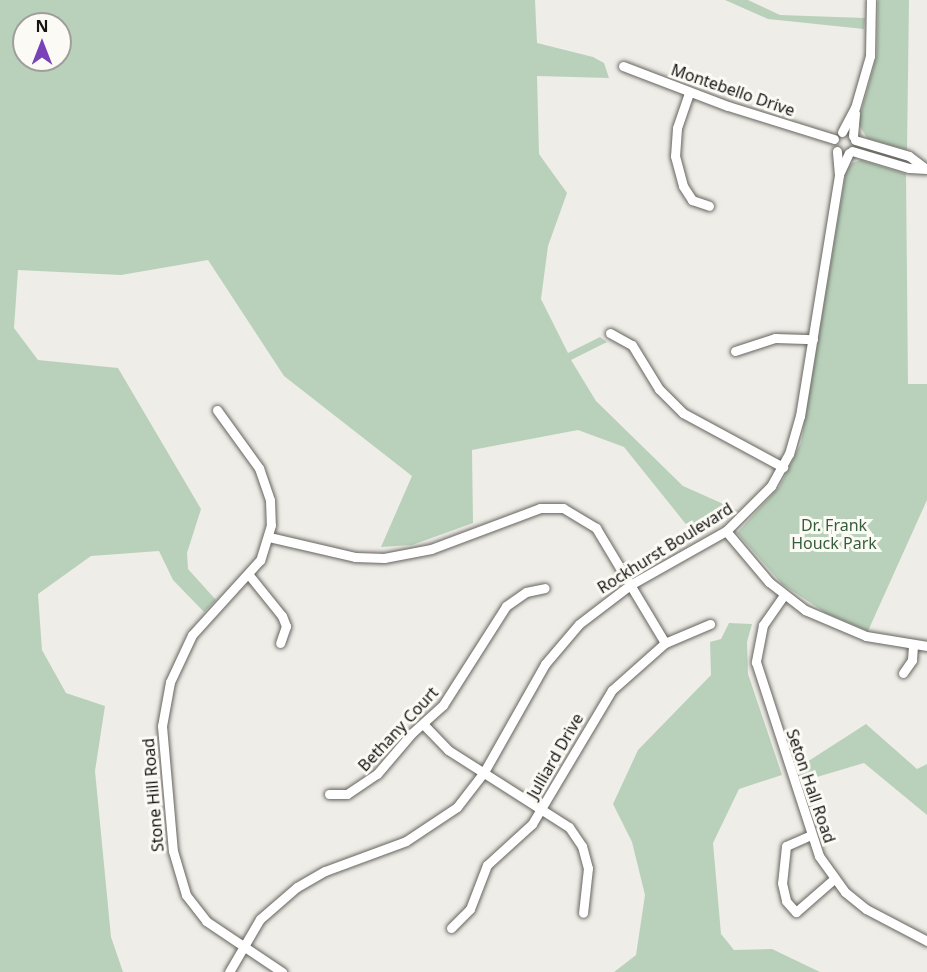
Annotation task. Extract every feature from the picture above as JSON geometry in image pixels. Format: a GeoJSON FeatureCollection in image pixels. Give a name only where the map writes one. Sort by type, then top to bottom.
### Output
{"type":"FeatureCollection","features":[{"type":"Feature","properties":{"kind":"street"},"geometry":{"type":"LineString","coordinates":[[872,0],[870,56],[855,108],[842,132],[834,140],[837,151],[850,152],[909,168],[926,168]]}},
{"type":"Feature","properties":{"kind":"street","name":"Montebello Drive"},"geometry":{"type":"LineString","coordinates":[[623,66],[689,93],[834,140]]}},
{"type":"Feature","properties":{"kind":"street"},"geometry":{"type":"LineString","coordinates":[[689,93],[677,128],[675,156],[683,186],[692,200],[709,206]]}},
{"type":"Feature","properties":{"kind":"street"},"geometry":{"type":"LineString","coordinates":[[850,152],[854,138],[855,108]]}},
{"type":"Feature","properties":{"kind":"street"},"geometry":{"type":"LineString","coordinates":[[842,132],[909,156],[926,168]]}},
{"type":"Feature","properties":{"kind":"street","name":"Rockhurst Boulevard"},"geometry":{"type":"LineString","coordinates":[[229,972],[242,946],[266,913],[297,886],[427,831],[457,807],[484,772],[545,664],[579,624],[630,585],[726,531],[760,500],[783,467],[801,416],[839,175],[837,151]]}},
{"type":"Feature","properties":{"kind":"street","name":"Rockhurst Boulevard"},"geometry":{"type":"LineString","coordinates":[[839,175],[850,152]]}},
{"type":"Feature","properties":{"kind":"street"},"geometry":{"type":"LineString","coordinates":[[610,333],[632,345],[659,389],[683,413],[783,467]]}},
{"type":"Feature","properties":{"kind":"street"},"geometry":{"type":"LineString","coordinates":[[735,351],[775,338],[813,339]]}},
{"type":"Feature","properties":{"kind":"street","name":"Stone Hill Road"},"geometry":{"type":"LineString","coordinates":[[217,410],[264,480],[270,500],[269,537],[249,575],[192,635],[183,649],[170,682],[162,726],[173,851],[180,881],[206,921],[282,972]]}},
{"type":"Feature","properties":{"kind":"street"},"geometry":{"type":"LineString","coordinates":[[269,537],[355,557],[384,558],[431,549],[540,508],[563,508],[596,528],[665,643]]}},
{"type":"Feature","properties":{"kind":"street"},"geometry":{"type":"LineString","coordinates":[[726,531],[751,563],[784,595],[845,629],[927,646]]}},
{"type":"Feature","properties":{"kind":"street"},"geometry":{"type":"LineString","coordinates":[[249,575],[282,616],[286,626],[280,643]]}},
{"type":"Feature","properties":{"kind":"street","name":"Bethany Court"},"geometry":{"type":"LineString","coordinates":[[329,794],[347,794],[366,784],[424,725],[454,690],[506,606],[526,592],[545,588]]}},
{"type":"Feature","properties":{"kind":"street","name":"Seton Hall Road"},"geometry":{"type":"LineString","coordinates":[[784,595],[758,636],[756,662],[811,836],[834,879],[866,909],[926,938]]}},
{"type":"Feature","properties":{"kind":"street","name":"Julliard Drive"},"geometry":{"type":"LineString","coordinates":[[451,928],[470,909],[487,865],[532,824],[602,702],[626,673],[665,643],[710,624]]}},
{"type":"Feature","properties":{"kind":"street"},"geometry":{"type":"LineString","coordinates":[[903,673],[912,660],[913,644]]}},
{"type":"Feature","properties":{"kind":"street"},"geometry":{"type":"LineString","coordinates":[[424,725],[448,750],[569,827],[582,846],[588,868],[583,913]]}},
{"type":"Feature","properties":{"kind":"street"},"geometry":{"type":"LineString","coordinates":[[811,836],[786,846],[782,883],[786,901],[796,912],[834,879]]}},
{"type":"Feature","properties":{"kind":"green space"},"geometry":{"type":"Polygon","coordinates":[[[0,0],[535,0],[537,43],[593,57],[604,63],[609,78],[537,76],[539,154],[567,193],[548,246],[541,299],[568,353],[600,337],[607,342],[571,360],[596,401],[683,486],[737,510],[697,538],[624,447],[578,430],[472,450],[473,523],[412,545],[381,547],[412,476],[284,376],[208,260],[121,275],[18,270],[14,328],[38,360],[118,368],[201,509],[187,553],[188,569],[216,600],[204,612],[173,580],[159,551],[91,556],[38,594],[42,650],[66,693],[105,706],[95,771],[111,937],[123,972],[0,972],[0,0]]]}},
{"type":"Feature","properties":{"kind":"green space"},"geometry":{"type":"Polygon","coordinates":[[[725,0],[748,0],[780,15],[865,18],[864,29],[768,19],[725,0]]]}},
{"type":"Feature","properties":{"kind":"green space"},"geometry":{"type":"Polygon","coordinates":[[[878,0],[909,0],[907,150],[867,138],[858,123],[877,55],[878,0]]]}},
{"type":"Feature","properties":{"kind":"green space","name":"Dr. Frank Houck Park"},"geometry":{"type":"Polygon","coordinates":[[[861,160],[906,174],[908,384],[927,384],[927,500],[868,631],[826,613],[782,584],[737,533],[780,486],[801,443],[846,172],[852,163],[861,160]]]}},
{"type":"Feature","properties":{"kind":"green space"},"geometry":{"type":"Polygon","coordinates":[[[729,623],[752,624],[747,642],[748,674],[782,775],[739,789],[713,843],[721,934],[734,950],[772,949],[820,972],[614,972],[636,955],[645,895],[632,842],[613,804],[638,750],[711,675],[710,642],[721,639],[729,623]]]}},
{"type":"Feature","properties":{"kind":"green space"},"geometry":{"type":"Polygon","coordinates":[[[866,724],[917,769],[927,764],[927,815],[864,763],[800,782],[796,769],[866,724]]]}}]}
